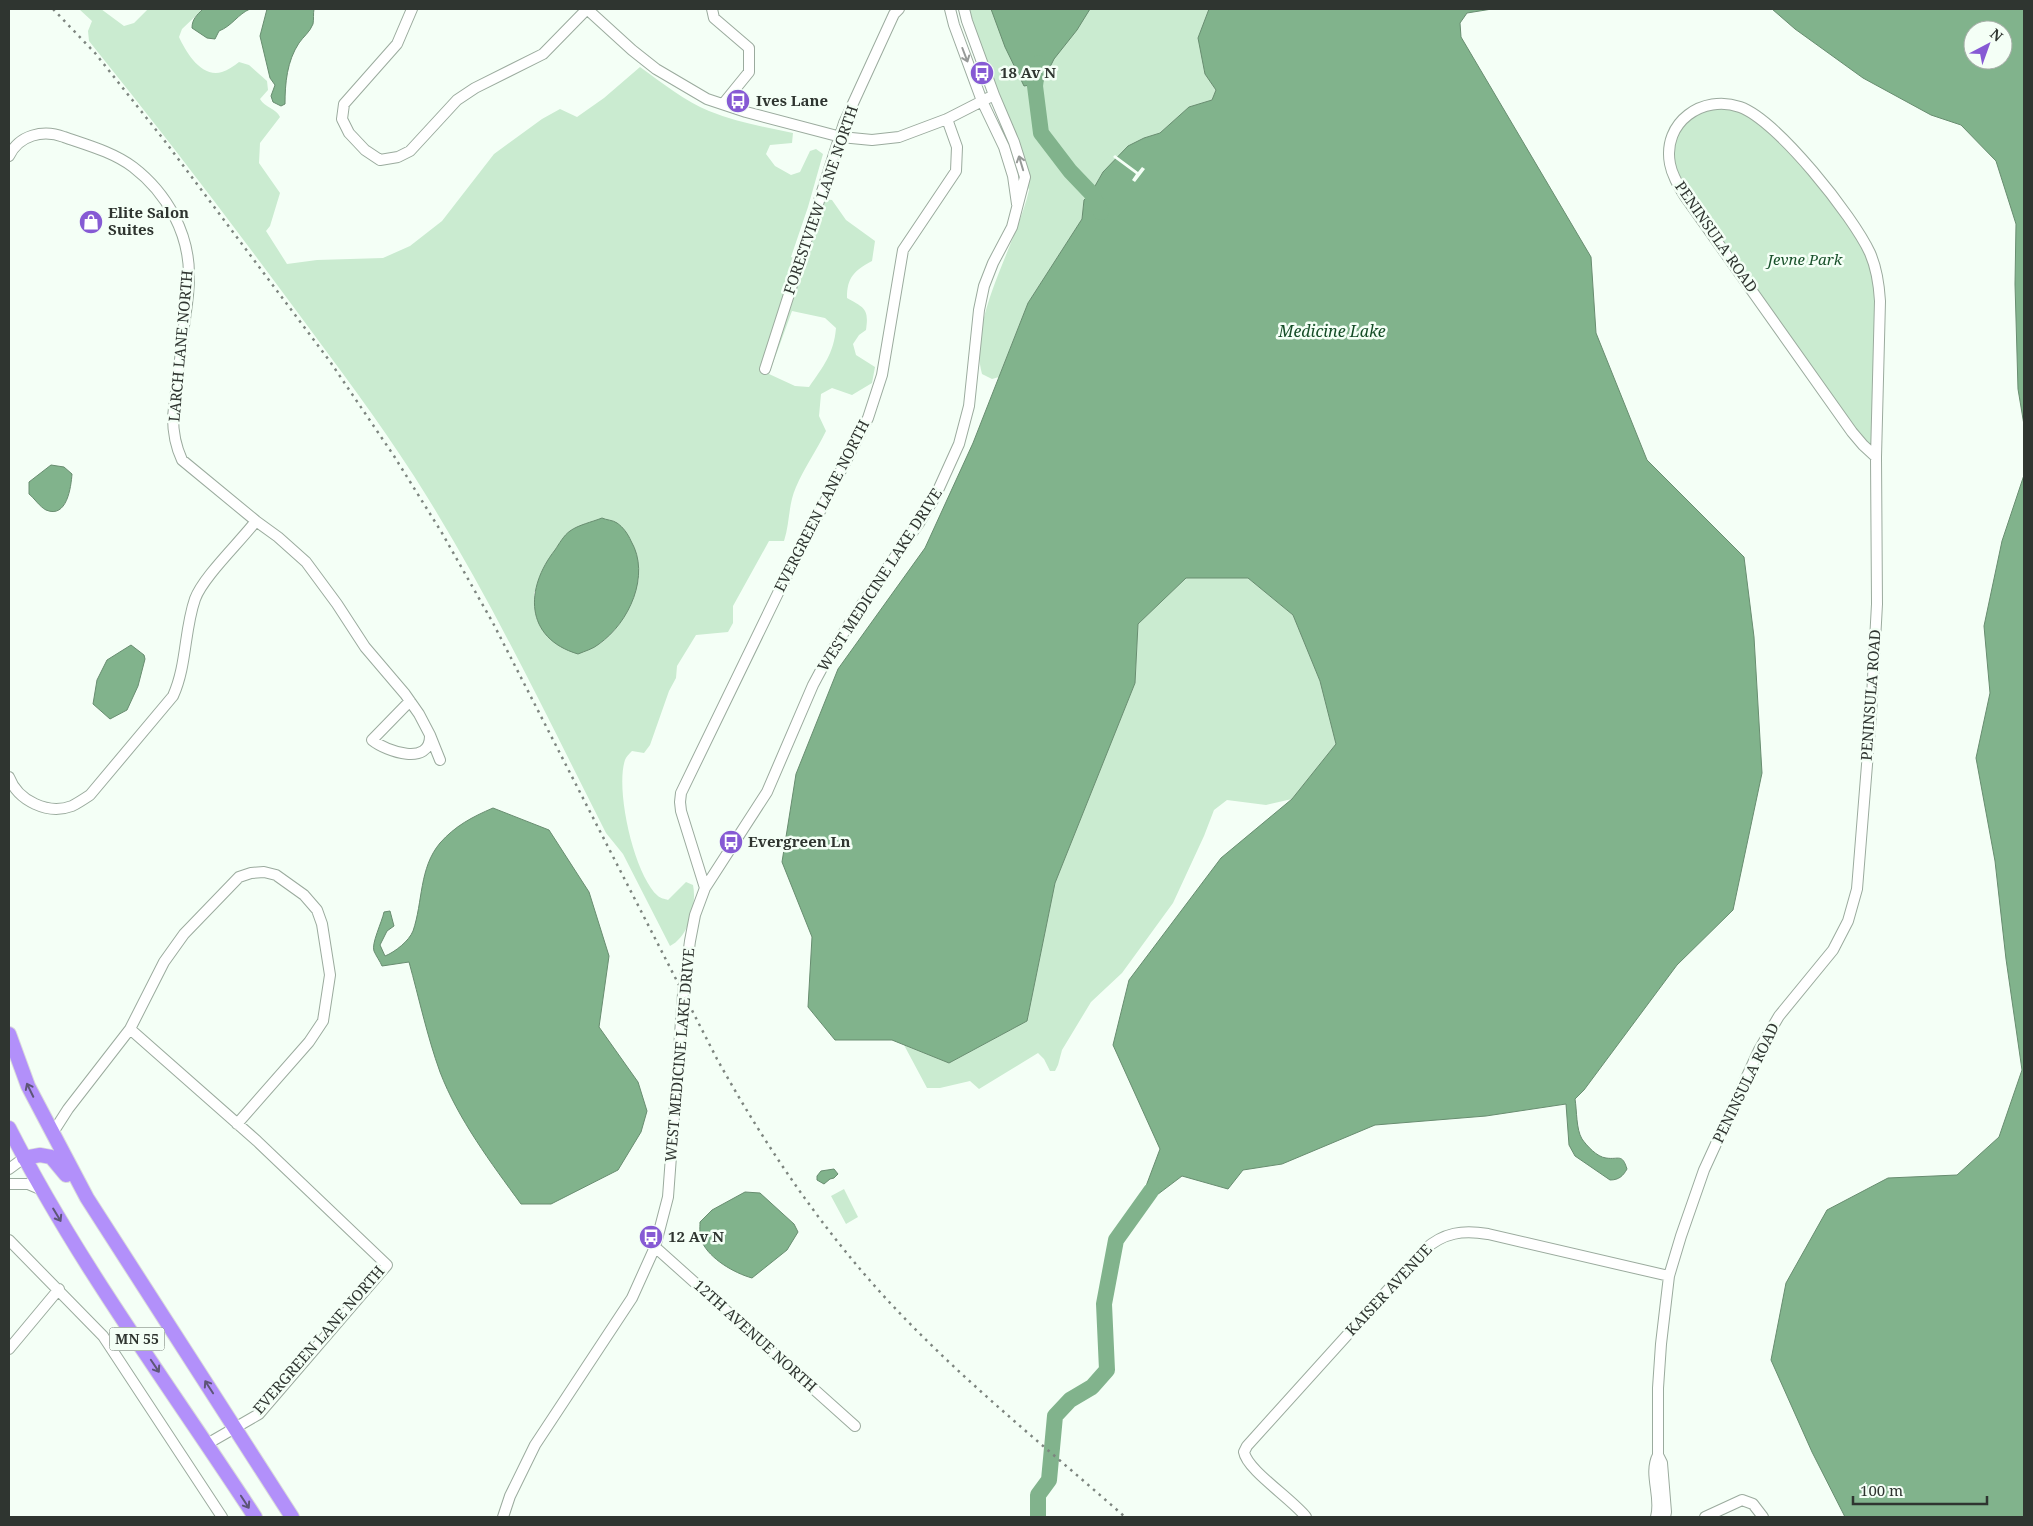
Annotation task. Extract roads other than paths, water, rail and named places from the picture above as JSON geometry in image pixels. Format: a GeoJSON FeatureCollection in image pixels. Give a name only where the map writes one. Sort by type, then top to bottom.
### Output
{"type":"FeatureCollection","features":[{"type":"Feature","properties":{"kind":"highway","name":"MN 55"},"geometry":{"type":"LineString","coordinates":[[9,1034],[28,1086],[86,1198],[292,1517]]}},
{"type":"Feature","properties":{"kind":"highway","name":"MN 55"},"geometry":{"type":"LineString","coordinates":[[9,1128],[42,1190],[90,1269],[254,1517]]}},
{"type":"Feature","properties":{"kind":"highway"},"geometry":{"type":"LineString","coordinates":[[24,1158],[40,1155],[51,1157],[64,1173],[106,1241],[112,1247],[119,1248]]}},
{"type":"Feature","properties":{"kind":"street"},"geometry":{"type":"LineString","coordinates":[[412,9],[397,44],[344,104],[342,119],[356,142],[372,156],[380,160],[398,157],[410,151],[457,100],[474,88],[543,54],[587,9],[656,69],[707,99],[762,117],[841,137],[872,140],[899,137],[947,119],[994,95]]}},
{"type":"Feature","properties":{"kind":"street"},"geometry":{"type":"LineString","coordinates":[[712,9],[714,18],[748,48],[750,72],[723,104]]}},
{"type":"Feature","properties":{"kind":"street","name":"FORESTVIEW LANE NORTH"},"geometry":{"type":"LineString","coordinates":[[765,369],[844,123],[894,14],[899,9]]}},
{"type":"Feature","properties":{"kind":"street"},"geometry":{"type":"LineString","coordinates":[[950,9],[982,101],[1006,154],[1014,184],[1017,210]]}},
{"type":"Feature","properties":{"kind":"street","name":"WEST MEDICINE LAKE DRIVE"},"geometry":{"type":"LineString","coordinates":[[503,1517],[510,1496],[529,1456],[632,1298],[655,1247],[668,1197],[683,994],[690,941],[705,888],[767,792],[810,693],[828,657],[868,595],[919,524],[951,465],[960,444],[969,406],[979,310],[984,286],[1017,210],[1025,177],[1014,142],[967,22],[964,9]]}},
{"type":"Feature","properties":{"kind":"street","name":"PENINSULA ROAD"},"geometry":{"type":"LineString","coordinates":[[1665,1517],[1662,1463],[1658,1455],[1657,1422],[1661,1344],[1669,1276],[1696,1190],[1759,1050],[1778,1016],[1833,950],[1848,921],[1859,868],[1875,631],[1876,457],[1880,301],[1878,279],[1866,246],[1837,201],[1789,145],[1762,119],[1749,111],[1729,104],[1716,102],[1696,108],[1686,115],[1674,132],[1669,150],[1669,162],[1673,175],[1684,195],[1852,432],[1876,457]]}},
{"type":"Feature","properties":{"kind":"street","name":"EVERGREEN LANE NORTH"},"geometry":{"type":"LineString","coordinates":[[705,888],[681,811],[681,793],[778,591],[868,418],[882,375],[903,250],[956,171],[957,147],[947,119]]}},
{"type":"Feature","properties":{"kind":"street","name":"LARCH LANE NORTH"},"geometry":{"type":"LineString","coordinates":[[9,156],[18,144],[27,137],[38,134],[61,136],[114,156],[132,166],[163,196],[183,235],[188,256],[189,277],[173,417],[173,432],[182,460],[256,522],[278,537],[306,562],[365,647],[410,701],[430,735],[440,760]]}},
{"type":"Feature","properties":{"kind":"street"},"geometry":{"type":"LineString","coordinates":[[9,777],[19,793],[33,804],[50,809],[71,806],[90,796],[173,696],[180,680],[190,617],[196,597],[205,581],[256,522]]}},
{"type":"Feature","properties":{"kind":"street"},"geometry":{"type":"LineString","coordinates":[[410,701],[372,740],[391,751],[404,754],[417,752],[426,747],[430,742],[430,735]]}},
{"type":"Feature","properties":{"kind":"street"},"geometry":{"type":"LineString","coordinates":[[52,1134],[73,1102],[130,1029],[144,998],[169,954],[184,934],[239,877],[251,872],[264,872],[276,875],[304,895],[317,910],[322,924],[330,975],[323,1021],[309,1042],[237,1124],[130,1029]]}},
{"type":"Feature","properties":{"kind":"street","name":"EVERGREEN LANE NORTH"},"geometry":{"type":"LineString","coordinates":[[207,1444],[258,1414],[387,1265],[237,1124]]}},
{"type":"Feature","properties":{"kind":"street"},"geometry":{"type":"LineString","coordinates":[[9,1169],[24,1158]]}},
{"type":"Feature","properties":{"kind":"street"},"geometry":{"type":"LineString","coordinates":[[9,1184],[28,1184],[42,1190]]}},
{"type":"Feature","properties":{"kind":"street","name":"KAISER AVENUE"},"geometry":{"type":"LineString","coordinates":[[1306,1517],[1298,1507],[1248,1463],[1244,1452],[1246,1446],[1424,1250],[1446,1236],[1462,1231],[1488,1234],[1669,1276]]}},
{"type":"Feature","properties":{"kind":"street"},"geometry":{"type":"LineString","coordinates":[[9,1240],[103,1336],[222,1517]]}},
{"type":"Feature","properties":{"kind":"street","name":"12TH AVENUE NORTH"},"geometry":{"type":"LineString","coordinates":[[655,1247],[855,1426]]}},
{"type":"Feature","properties":{"kind":"street"},"geometry":{"type":"LineString","coordinates":[[9,1349],[59,1289]]}},
{"type":"Feature","properties":{"kind":"street","name":"PENINSULA ROAD"},"geometry":{"type":"LineString","coordinates":[[1656,1517],[1658,1505],[1654,1463],[1658,1455]]}},
{"type":"Feature","properties":{"kind":"street"},"geometry":{"type":"LineString","coordinates":[[1705,1517],[1742,1500],[1753,1504],[1763,1517]]}},
{"type":"Feature","properties":{"kind":"water"},"geometry":{"type":"Polygon","coordinates":[[[203,9],[250,9],[219,31],[215,39],[207,38],[192,28],[194,20],[203,9]]]}},
{"type":"Feature","properties":{"kind":"water"},"geometry":{"type":"Polygon","coordinates":[[[267,9],[314,9],[312,27],[299,43],[289,65],[285,104],[281,106],[273,102],[271,96],[275,85],[270,78],[260,36],[267,9]]]}},
{"type":"Feature","properties":{"kind":"water"},"geometry":{"type":"Polygon","coordinates":[[[991,9],[1090,9],[1077,30],[1054,59],[1042,83],[1024,86],[1005,47],[991,9]]]}},
{"type":"Feature","properties":{"kind":"water","name":"Medicine Lake"},"geometry":{"type":"Polygon","coordinates":[[[1209,9],[1492,9],[1467,13],[1460,23],[1461,37],[1591,257],[1596,333],[1647,460],[1744,557],[1754,637],[1762,773],[1733,910],[1677,965],[1584,1090],[1575,1099],[1580,1135],[1584,1142],[1599,1156],[1620,1158],[1625,1164],[1627,1169],[1616,1179],[1610,1180],[1575,1156],[1569,1145],[1566,1104],[1486,1116],[1375,1125],[1282,1164],[1243,1170],[1228,1189],[1182,1176],[1137,1210],[1160,1149],[1113,1045],[1129,980],[1221,858],[1292,799],[1336,744],[1320,681],[1293,615],[1248,578],[1186,578],[1138,624],[1135,683],[1055,883],[1027,1021],[949,1063],[892,1040],[835,1040],[808,1007],[812,937],[782,862],[796,774],[838,669],[925,548],[973,443],[1028,303],[1082,219],[1084,200],[1091,193],[1103,172],[1128,146],[1160,133],[1189,107],[1212,100],[1216,90],[1205,74],[1198,38],[1209,9]]]}},
{"type":"Feature","properties":{"kind":"water"},"geometry":{"type":"Polygon","coordinates":[[[1772,9],[2024,9],[2024,425],[2018,389],[2015,284],[2016,224],[1996,161],[1961,125],[1931,115],[1863,78],[1795,29],[1772,9]]]}},
{"type":"Feature","properties":{"kind":"water"},"geometry":{"type":"Polygon","coordinates":[[[51,465],[64,467],[72,474],[69,493],[63,506],[53,512],[44,509],[29,494],[29,482],[51,465]]]}},
{"type":"Feature","properties":{"kind":"water"},"geometry":{"type":"Polygon","coordinates":[[[2024,475],[2024,1517],[1845,1517],[1812,1452],[1771,1360],[1786,1283],[1827,1210],[1888,1178],[1957,1175],[1999,1137],[2022,1070],[2006,959],[1995,861],[1976,758],[1990,693],[1984,626],[2002,541],[2024,475]]]}},
{"type":"Feature","properties":{"kind":"water"},"geometry":{"type":"Polygon","coordinates":[[[602,518],[617,523],[628,536],[637,554],[639,568],[638,583],[628,611],[610,635],[592,649],[578,654],[560,646],[547,636],[539,624],[535,610],[535,595],[538,580],[545,565],[566,535],[577,527],[602,518]]]}},
{"type":"Feature","properties":{"kind":"water"},"geometry":{"type":"Polygon","coordinates":[[[131,645],[144,655],[145,659],[138,686],[127,710],[110,719],[93,704],[97,680],[107,660],[131,645]]]}},
{"type":"Feature","properties":{"kind":"water"},"geometry":{"type":"Polygon","coordinates":[[[493,808],[549,830],[589,892],[609,956],[599,1027],[638,1082],[647,1111],[641,1132],[618,1170],[551,1204],[521,1204],[487,1157],[456,1107],[440,1072],[409,962],[382,966],[373,948],[384,912],[390,911],[394,926],[387,931],[380,945],[385,956],[393,952],[408,939],[413,931],[425,874],[433,853],[440,843],[458,827],[493,808]]]}},
{"type":"Feature","properties":{"kind":"water"},"geometry":{"type":"Polygon","coordinates":[[[834,1169],[838,1174],[834,1178],[824,1184],[817,1180],[817,1176],[821,1171],[834,1169]]]}},
{"type":"Feature","properties":{"kind":"water"},"geometry":{"type":"Polygon","coordinates":[[[745,1192],[760,1193],[794,1224],[798,1232],[787,1250],[752,1278],[730,1269],[717,1260],[706,1248],[700,1235],[700,1222],[712,1210],[745,1192]]]}},
{"type":"Feature","properties":{"kind":"waterway"},"geometry":{"type":"LineString","coordinates":[[1038,63],[1035,86],[1041,133],[1070,171],[1091,193],[1101,212]]}},
{"type":"Feature","properties":{"kind":"waterway"},"geometry":{"type":"LineString","coordinates":[[1038,1517],[1038,1495],[1049,1480],[1055,1416],[1070,1400],[1092,1387],[1107,1370],[1104,1304],[1116,1240],[1151,1191]]}},
{"type":"Feature","properties":{"kind":"railway"},"geometry":{"type":"LineString","coordinates":[[53,9],[95,53],[164,140],[331,363],[394,456],[442,533],[493,623],[717,1059],[755,1124],[819,1218],[867,1277],[919,1333],[1006,1414],[1125,1517]]}},
{"type":"Feature","properties":{"kind":"place","name":"18 Av N"},"geometry":{"type":"Point","coordinates":[982,73]}},
{"type":"Feature","properties":{"kind":"place","name":"Ives Lane"},"geometry":{"type":"Point","coordinates":[738,101]}},
{"type":"Feature","properties":{"kind":"place","name":"Elite Salon Suites"},"geometry":{"type":"Point","coordinates":[91,222]}},
{"type":"Feature","properties":{"kind":"place","name":"Evergreen Ln"},"geometry":{"type":"Point","coordinates":[731,842]}},
{"type":"Feature","properties":{"kind":"place","name":"12 Av N"},"geometry":{"type":"Point","coordinates":[651,1237]}},
{"type":"Feature","properties":{"kind":"park label","name":"Jevne Park"},"geometry":{"type":"Point","coordinates":[1805,260]}}]}
